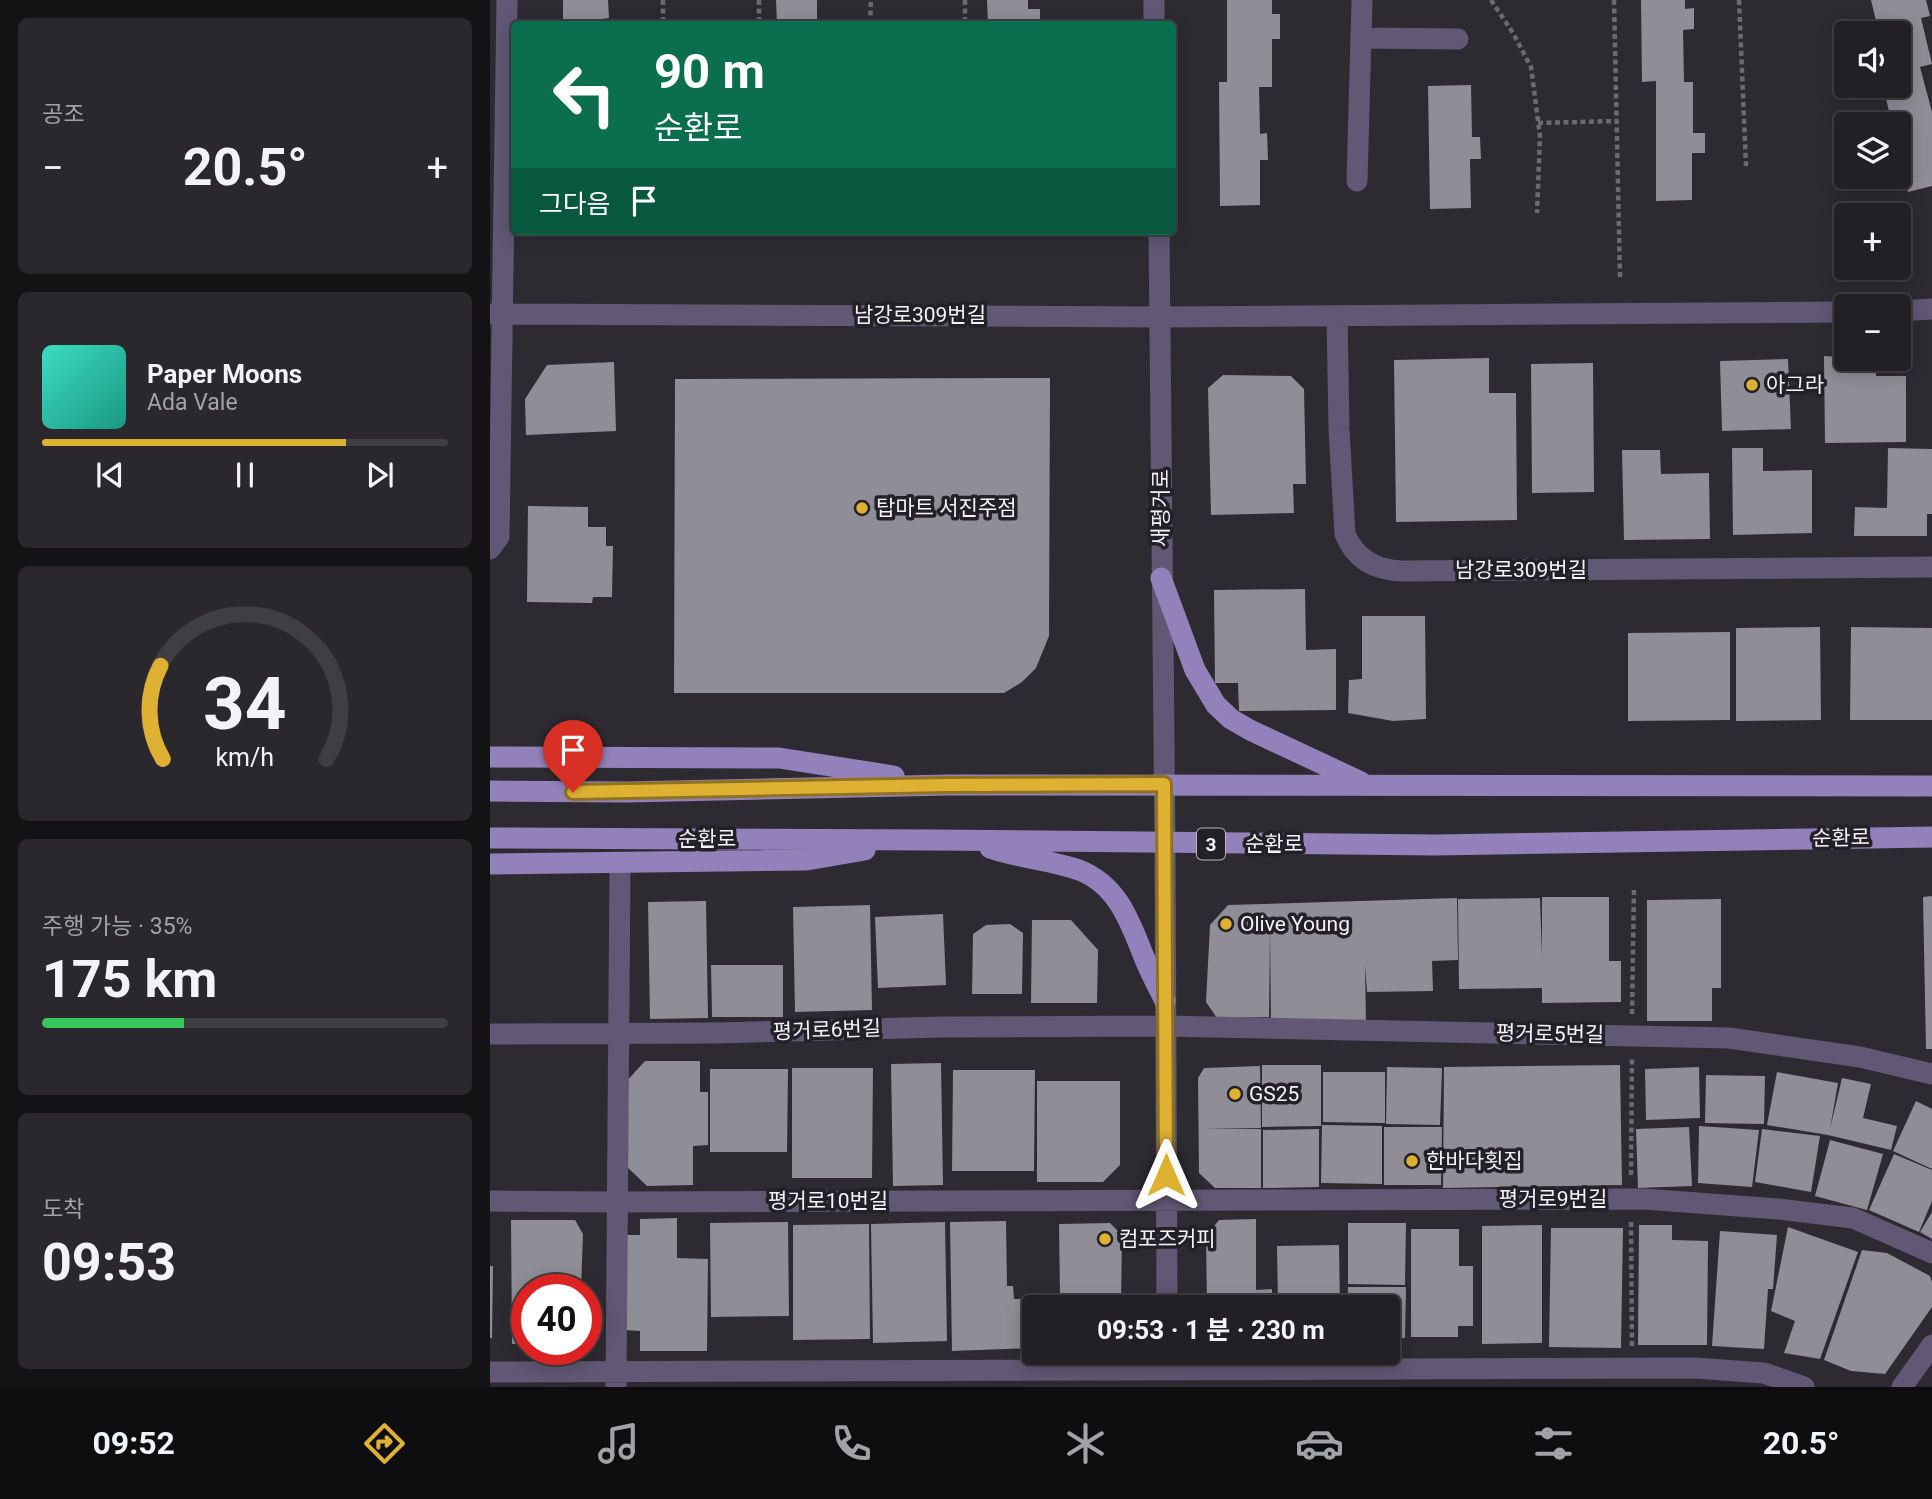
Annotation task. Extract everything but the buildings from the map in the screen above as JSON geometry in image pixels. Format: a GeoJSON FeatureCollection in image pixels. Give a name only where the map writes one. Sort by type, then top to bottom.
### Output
{"type":"FeatureCollection","features":[{"type":"Feature","properties":{"kind":"main road"},"geometry":{"type":"LineString","coordinates":[[1161,578],[1195,670],[1216,705],[1231,719],[1250,730],[1366,785]]}},
{"type":"Feature","properties":{"kind":"main road"},"geometry":{"type":"LineString","coordinates":[[490,757],[779,758],[948,785]]}},
{"type":"Feature","properties":{"kind":"main road"},"geometry":{"type":"LineString","coordinates":[[490,792],[1164,784],[1932,786]]}},
{"type":"Feature","properties":{"kind":"main road","name":"순환로"},"geometry":{"type":"LineString","coordinates":[[490,838],[1436,845],[1932,837]]}},
{"type":"Feature","properties":{"kind":"main road"},"geometry":{"type":"LineString","coordinates":[[490,864],[807,860],[934,840]]}},
{"type":"Feature","properties":{"kind":"main road"},"geometry":{"type":"LineString","coordinates":[[968,840],[1003,853],[1078,870],[1107,887],[1127,915],[1165,1001]]}},
{"type":"Feature","properties":{"kind":"street"},"geometry":{"type":"LineString","coordinates":[[490,549],[499,537],[498,147],[507,0]]}},
{"type":"Feature","properties":{"kind":"street"},"geometry":{"type":"LineString","coordinates":[[1154,0],[1154,21]]}},
{"type":"Feature","properties":{"kind":"street"},"geometry":{"type":"LineString","coordinates":[[1357,181],[1362,0]]}},
{"type":"Feature","properties":{"kind":"street"},"geometry":{"type":"LineString","coordinates":[[1361,38],[1458,39]]}},
{"type":"Feature","properties":{"kind":"street","name":"새평거로"},"geometry":{"type":"LineString","coordinates":[[1159,235],[1166,843],[1167,1295]]}},
{"type":"Feature","properties":{"kind":"street","name":"남강로309번길"},"geometry":{"type":"LineString","coordinates":[[497,314],[1160,317],[1834,312]]}},
{"type":"Feature","properties":{"kind":"street"},"geometry":{"type":"LineString","coordinates":[[1911,313],[1930,315]]}},
{"type":"Feature","properties":{"kind":"street","name":"남강로309번길"},"geometry":{"type":"LineString","coordinates":[[1337,316],[1339,429],[1345,534],[1351,549],[1376,566],[1402,571],[1932,567]]}},
{"type":"Feature","properties":{"kind":"street"},"geometry":{"type":"LineString","coordinates":[[616,1379],[620,864]]}},
{"type":"Feature","properties":{"kind":"street","name":"평거로6번길"},"geometry":{"type":"LineString","coordinates":[[490,1034],[1165,1026]]}},
{"type":"Feature","properties":{"kind":"street","name":"평거로5번길"},"geometry":{"type":"LineString","coordinates":[[1165,1026],[1729,1038],[1860,1056],[1932,1074]]}},
{"type":"Feature","properties":{"kind":"street","name":"평거로9번길"},"geometry":{"type":"LineString","coordinates":[[1166,1200],[1631,1199],[1778,1209],[1853,1218],[1932,1253]]}},
{"type":"Feature","properties":{"kind":"street","name":"평거로10번길"},"geometry":{"type":"LineString","coordinates":[[490,1201],[1166,1200]]}},
{"type":"Feature","properties":{"kind":"street"},"geometry":{"type":"LineString","coordinates":[[1902,1387],[1932,1345]]}},
{"type":"Feature","properties":{"kind":"street"},"geometry":{"type":"LineString","coordinates":[[490,1372],[616,1379],[1167,1370],[1695,1368],[1764,1373],[1804,1387]]}},
{"type":"Feature","properties":{"kind":"path"},"geometry":{"type":"LineString","coordinates":[[663,0],[663,21]]}},
{"type":"Feature","properties":{"kind":"path"},"geometry":{"type":"LineString","coordinates":[[759,0],[759,21]]}},
{"type":"Feature","properties":{"kind":"path"},"geometry":{"type":"LineString","coordinates":[[870,21],[871,0]]}},
{"type":"Feature","properties":{"kind":"path"},"geometry":{"type":"LineString","coordinates":[[965,0],[965,21]]}},
{"type":"Feature","properties":{"kind":"path"},"geometry":{"type":"LineString","coordinates":[[1491,0],[1531,67],[1540,136],[1537,213]]}},
{"type":"Feature","properties":{"kind":"path"},"geometry":{"type":"LineString","coordinates":[[1614,0],[1620,278]]}},
{"type":"Feature","properties":{"kind":"path"},"geometry":{"type":"LineString","coordinates":[[1740,0],[1746,166]]}},
{"type":"Feature","properties":{"kind":"path"},"geometry":{"type":"LineString","coordinates":[[1538,123],[1617,121]]}},
{"type":"Feature","properties":{"kind":"path"},"geometry":{"type":"LineString","coordinates":[[1632,1368],[1634,887]]}},
{"type":"Feature","properties":{"kind":"place","name":"아그라"},"geometry":{"type":"Point","coordinates":[1752,385]}},
{"type":"Feature","properties":{"kind":"place","name":"탑마트 서진주점"},"geometry":{"type":"Point","coordinates":[862,508]}},
{"type":"Feature","properties":{"kind":"place","name":"Olive Young"},"geometry":{"type":"Point","coordinates":[1226,924]}},
{"type":"Feature","properties":{"kind":"place","name":"GS25"},"geometry":{"type":"Point","coordinates":[1235,1094]}},
{"type":"Feature","properties":{"kind":"place","name":"한바다횟집"},"geometry":{"type":"Point","coordinates":[1412,1161]}},
{"type":"Feature","properties":{"kind":"place","name":"컴포즈커피"},"geometry":{"type":"Point","coordinates":[1105,1239]}},
{"type":"Feature","properties":{"kind":"route"},"geometry":{"type":"LineString","coordinates":[[573,792],[1164,784],[1166,1175]]}}]}
